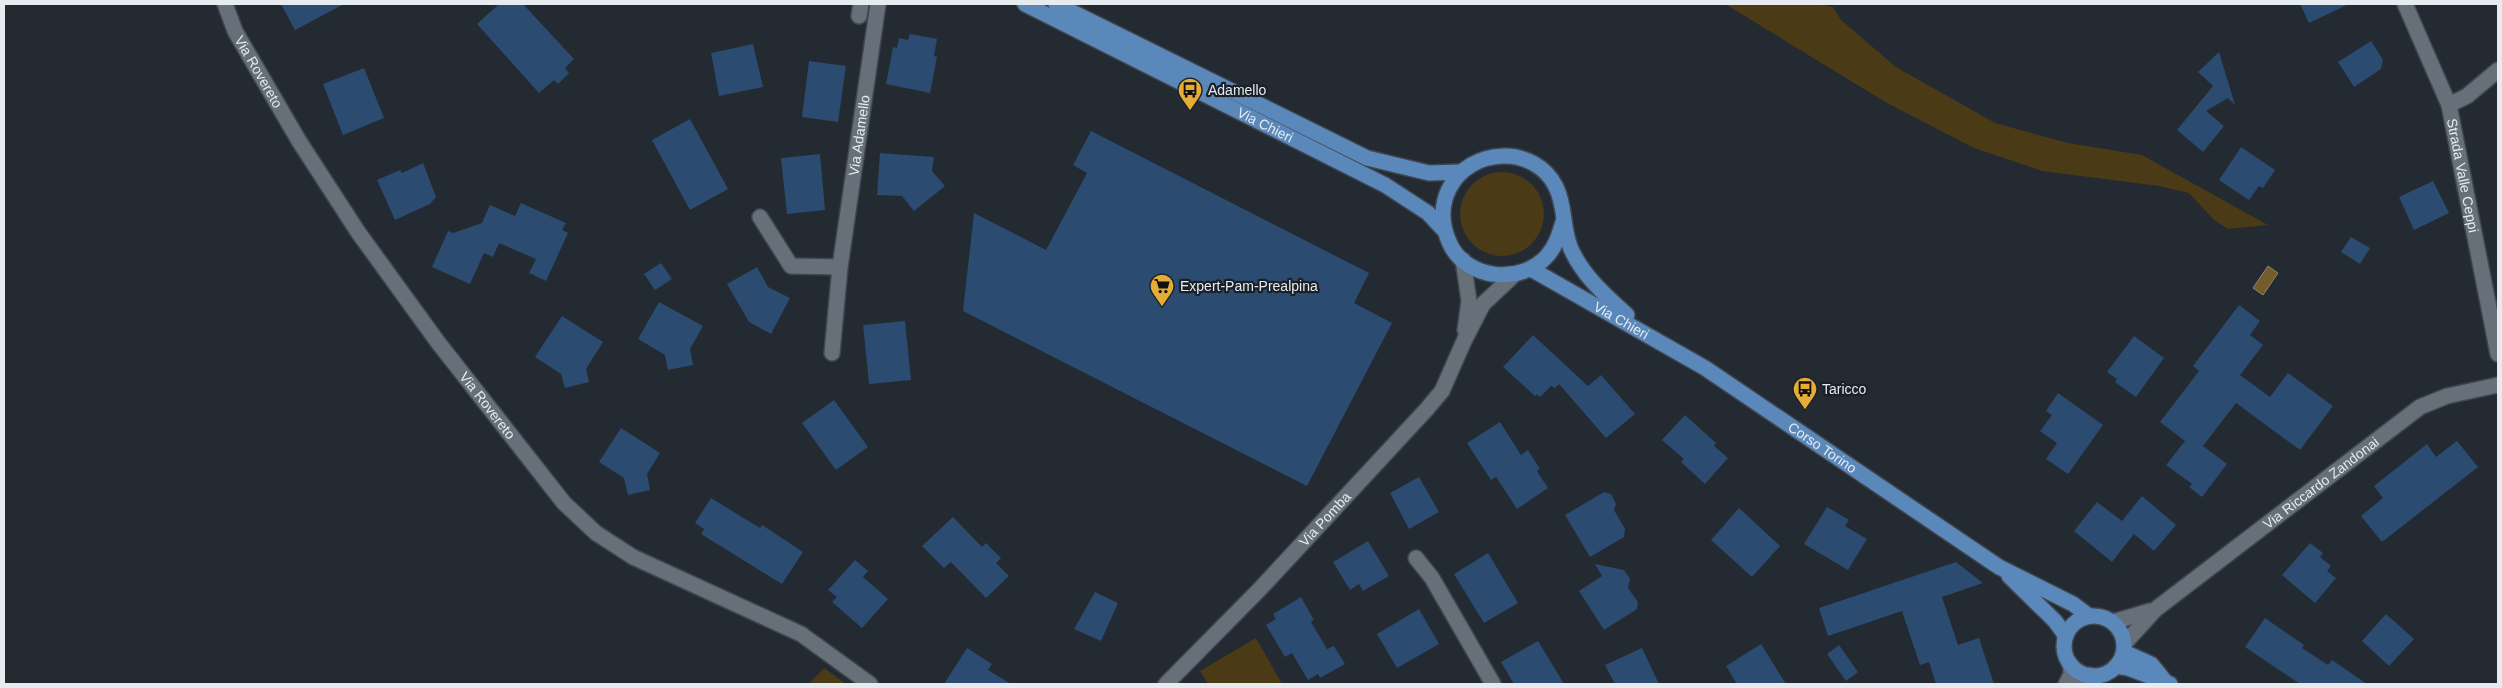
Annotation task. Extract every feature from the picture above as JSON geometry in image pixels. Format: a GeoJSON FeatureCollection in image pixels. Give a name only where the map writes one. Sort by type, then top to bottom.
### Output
{"type":"FeatureCollection","features":[{"type":"Feature","properties":{"kind":"main road","name":"Via Chieri"},"geometry":{"type":"LineString","coordinates":[[1025,4],[1385,185],[1428,213],[1444,230],[1451,246],[1463,260],[1478,270],[1496,275],[1514,274],[1531,269],[1547,257],[1558,241],[1563,222]]}},
{"type":"Feature","properties":{"kind":"main road","name":"Via Chieri"},"geometry":{"type":"LineString","coordinates":[[1056,4],[1367,158],[1429,173],[1461,172]]}},
{"type":"Feature","properties":{"kind":"main road","name":"Via Chieri"},"geometry":{"type":"LineString","coordinates":[[1444,230],[1443,209],[1449,189],[1461,172],[1476,162],[1494,156],[1512,156],[1530,161],[1545,172],[1556,186],[1562,204],[1563,222],[1570,249],[1592,282],[1644,332]]}},
{"type":"Feature","properties":{"kind":"main road","name":"Via Chieri"},"geometry":{"type":"LineString","coordinates":[[1531,269],[1644,332]]}},
{"type":"Feature","properties":{"kind":"main road","name":"Corso Torino"},"geometry":{"type":"LineString","coordinates":[[1644,332],[1704,368],[1999,567],[2073,604],[2090,616],[2098,616],[2113,622]]}},
{"type":"Feature","properties":{"kind":"main road","name":"Corso Torino"},"geometry":{"type":"LineString","coordinates":[[1999,567],[2055,620],[2066,636]]}},
{"type":"Feature","properties":{"kind":"main road"},"geometry":{"type":"LineString","coordinates":[[2090,616],[2075,623],[2066,636],[2065,651],[2071,665],[2083,674],[2090,675],[2109,672],[2116,666],[2124,648],[2119,628],[2113,622]]}},
{"type":"Feature","properties":{"kind":"main road"},"geometry":{"type":"LineString","coordinates":[[2124,648],[2151,664],[2167,682]]}},
{"type":"Feature","properties":{"kind":"main road"},"geometry":{"type":"LineString","coordinates":[[2116,666],[2128,668],[2167,682]]}},
{"type":"Feature","properties":{"kind":"street","name":"Via Rovereto"},"geometry":{"type":"LineString","coordinates":[[225,4],[235,31],[294,132],[358,232],[437,341],[564,503],[596,533],[633,557],[801,634],[870,684]]}},
{"type":"Feature","properties":{"kind":"street","name":"Via Adamello"},"geometry":{"type":"LineString","coordinates":[[832,353],[840,267],[878,4]]}},
{"type":"Feature","properties":{"kind":"street","name":"Strada Valle Ceppi"},"geometry":{"type":"LineString","coordinates":[[2405,4],[2450,106],[2498,354]]}},
{"type":"Feature","properties":{"kind":"street"},"geometry":{"type":"LineString","coordinates":[[2450,106],[2467,96],[2498,70]]}},
{"type":"Feature","properties":{"kind":"street"},"geometry":{"type":"LineString","coordinates":[[760,217],[791,266],[840,267]]}},
{"type":"Feature","properties":{"kind":"street","name":"Via Pomba"},"geometry":{"type":"LineString","coordinates":[[1463,260],[1469,301],[1464,341]]}},
{"type":"Feature","properties":{"kind":"street","name":"Via Pomba"},"geometry":{"type":"LineString","coordinates":[[1166,684],[1266,583],[1426,410],[1442,391],[1483,304],[1514,274]]}},
{"type":"Feature","properties":{"kind":"street","name":"Via Riccardo Zandonai"},"geometry":{"type":"LineString","coordinates":[[2124,648],[2156,608],[2420,407],[2447,396],[2498,386]]}},
{"type":"Feature","properties":{"kind":"street"},"geometry":{"type":"LineString","coordinates":[[1416,558],[1432,578],[1493,684]]}},
{"type":"Feature","properties":{"kind":"street","name":"Via Riccardo Zandonai"},"geometry":{"type":"LineString","coordinates":[[2113,622],[2156,608]]}},
{"type":"Feature","properties":{"kind":"street"},"geometry":{"type":"LineString","coordinates":[[2068,684],[2071,675],[2071,665]]}},
{"type":"Feature","properties":{"kind":"street"},"geometry":{"type":"LineString","coordinates":[[2068,684],[2090,675]]}},
{"type":"Feature","properties":{"kind":"shaded area"},"geometry":{"type":"Polygon","coordinates":[[[1725,4],[1819,4],[1833,7],[1841,20],[1896,67],[1995,123],[2068,143],[2142,155],[2268,225],[2228,229],[2214,220],[2189,193],[2159,186],[2042,171],[1974,148],[1887,103],[1725,4]]]}},
{"type":"Feature","properties":{"kind":"shaded area"},"geometry":{"type":"Polygon","coordinates":[[[1502,172],[1525,179],[1537,191],[1544,214],[1537,237],[1525,249],[1502,256],[1479,249],[1467,237],[1460,214],[1467,191],[1479,179],[1502,172]]]}},
{"type":"Feature","properties":{"kind":"shaded area"},"geometry":{"type":"Polygon","coordinates":[[[2268,266],[2278,273],[2263,295],[2253,288],[2268,266]]]}},
{"type":"Feature","properties":{"kind":"shaded area"},"geometry":{"type":"Polygon","coordinates":[[[1256,638],[1282,684],[1208,684],[1200,671],[1256,638]]]}},
{"type":"Feature","properties":{"kind":"shaded area"},"geometry":{"type":"Polygon","coordinates":[[[824,668],[846,684],[809,684],[824,668]]]}},
{"type":"Feature","properties":{"kind":"building"},"geometry":{"type":"Polygon","coordinates":[[[281,4],[344,4],[295,30],[281,4]]]}},
{"type":"Feature","properties":{"kind":"building"},"geometry":{"type":"Polygon","coordinates":[[[499,4],[523,4],[574,59],[565,68],[569,73],[558,84],[554,80],[539,93],[477,24],[499,4]]]}},
{"type":"Feature","properties":{"kind":"building"},"geometry":{"type":"Polygon","coordinates":[[[2300,4],[2349,4],[2309,23],[2300,4]]]}},
{"type":"Feature","properties":{"kind":"building"},"geometry":{"type":"Polygon","coordinates":[[[910,34],[937,39],[934,56],[937,57],[930,93],[886,84],[893,47],[897,48],[899,38],[908,40],[910,34]]]}},
{"type":"Feature","properties":{"kind":"building"},"geometry":{"type":"Polygon","coordinates":[[[2371,41],[2383,60],[2381,69],[2354,87],[2338,62],[2371,41]]]}},
{"type":"Feature","properties":{"kind":"building"},"geometry":{"type":"Polygon","coordinates":[[[753,44],[763,87],[719,96],[711,53],[753,44]]]}},
{"type":"Feature","properties":{"kind":"building"},"geometry":{"type":"Polygon","coordinates":[[[2219,52],[2235,105],[2228,98],[2206,111],[2224,126],[2203,152],[2177,130],[2213,86],[2198,72],[2219,52]]]}},
{"type":"Feature","properties":{"kind":"building"},"geometry":{"type":"Polygon","coordinates":[[[809,61],[846,66],[838,122],[802,117],[809,61]]]}},
{"type":"Feature","properties":{"kind":"building"},"geometry":{"type":"Polygon","coordinates":[[[364,68],[384,118],[343,135],[323,84],[364,68]]]}},
{"type":"Feature","properties":{"kind":"building"},"geometry":{"type":"Polygon","coordinates":[[[690,119],[728,189],[690,210],[652,140],[690,119]]]}},
{"type":"Feature","properties":{"kind":"building","name":"Expert-Pam-Prealpina"},"geometry":{"type":"Polygon","coordinates":[[[1091,131],[1369,273],[1354,303],[1392,323],[1307,486],[963,311],[974,213],[1046,250],[1087,173],[1073,165],[1091,131]]]}},
{"type":"Feature","properties":{"kind":"building"},"geometry":{"type":"Polygon","coordinates":[[[2241,147],[2275,170],[2263,188],[2259,186],[2249,200],[2219,180],[2241,147]]]}},
{"type":"Feature","properties":{"kind":"building"},"geometry":{"type":"Polygon","coordinates":[[[880,153],[934,157],[932,171],[945,186],[914,211],[902,196],[877,195],[880,153]]]}},
{"type":"Feature","properties":{"kind":"building"},"geometry":{"type":"Polygon","coordinates":[[[820,154],[825,210],[787,214],[781,158],[820,154]]]}},
{"type":"Feature","properties":{"kind":"building"},"geometry":{"type":"Polygon","coordinates":[[[423,163],[436,197],[430,204],[395,220],[377,180],[400,170],[402,173],[423,163]]]}},
{"type":"Feature","properties":{"kind":"building"},"geometry":{"type":"Polygon","coordinates":[[[2433,181],[2449,213],[2414,230],[2399,197],[2433,181]]]}},
{"type":"Feature","properties":{"kind":"building"},"geometry":{"type":"Polygon","coordinates":[[[521,203],[566,223],[562,230],[568,233],[546,281],[529,273],[536,259],[499,243],[493,257],[484,253],[470,284],[432,267],[448,231],[453,233],[482,223],[490,205],[515,216],[521,203]]]}},
{"type":"Feature","properties":{"kind":"building"},"geometry":{"type":"Polygon","coordinates":[[[2351,237],[2370,248],[2360,264],[2341,252],[2351,237]]]}},
{"type":"Feature","properties":{"kind":"building"},"geometry":{"type":"Polygon","coordinates":[[[661,263],[672,279],[655,290],[644,274],[661,263]]]}},
{"type":"Feature","properties":{"kind":"building"},"geometry":{"type":"Polygon","coordinates":[[[757,267],[768,287],[790,298],[771,334],[749,322],[727,284],[757,267]]]}},
{"type":"Feature","properties":{"kind":"building"},"geometry":{"type":"Polygon","coordinates":[[[659,302],[703,326],[690,349],[693,365],[668,370],[665,355],[638,339],[659,302]]]}},
{"type":"Feature","properties":{"kind":"building"},"geometry":{"type":"Polygon","coordinates":[[[2239,305],[2260,321],[2250,335],[2263,345],[2240,375],[2270,397],[2288,373],[2333,406],[2300,450],[2236,403],[2203,446],[2227,464],[2202,497],[2189,487],[2192,484],[2166,465],[2185,441],[2160,422],[2199,371],[2193,366],[2239,305]]]}},
{"type":"Feature","properties":{"kind":"building"},"geometry":{"type":"Polygon","coordinates":[[[562,316],[603,342],[586,369],[589,382],[565,388],[561,374],[535,357],[562,316]]]}},
{"type":"Feature","properties":{"kind":"building"},"geometry":{"type":"Polygon","coordinates":[[[905,321],[911,380],[869,384],[863,325],[905,321]]]}},
{"type":"Feature","properties":{"kind":"building"},"geometry":{"type":"Polygon","coordinates":[[[1533,335],[1588,386],[1601,375],[1635,414],[1606,438],[1559,384],[1555,388],[1551,386],[1540,397],[1537,394],[1535,396],[1503,367],[1533,335]]]}},
{"type":"Feature","properties":{"kind":"building"},"geometry":{"type":"Polygon","coordinates":[[[2134,336],[2164,358],[2136,397],[2115,382],[2117,379],[2107,372],[2134,336]]]}},
{"type":"Feature","properties":{"kind":"building"},"geometry":{"type":"Polygon","coordinates":[[[2058,393],[2103,425],[2068,474],[2046,459],[2057,443],[2040,431],[2052,415],[2046,411],[2058,393]]]}},
{"type":"Feature","properties":{"kind":"building"},"geometry":{"type":"Polygon","coordinates":[[[834,400],[868,447],[836,470],[802,423],[834,400]]]}},
{"type":"Feature","properties":{"kind":"building"},"geometry":{"type":"Polygon","coordinates":[[[1685,415],[1716,443],[1714,446],[1728,458],[1705,484],[1681,462],[1684,459],[1662,440],[1685,415]]]}},
{"type":"Feature","properties":{"kind":"building"},"geometry":{"type":"Polygon","coordinates":[[[1500,422],[1521,455],[1528,450],[1540,469],[1537,471],[1548,488],[1517,509],[1496,477],[1491,480],[1467,443],[1500,422]]]}},
{"type":"Feature","properties":{"kind":"building"},"geometry":{"type":"Polygon","coordinates":[[[621,428],[660,453],[647,474],[650,490],[628,495],[624,478],[599,462],[621,428]]]}},
{"type":"Feature","properties":{"kind":"building"},"geometry":{"type":"Polygon","coordinates":[[[2457,441],[2478,467],[2382,542],[2361,516],[2383,498],[2374,486],[2427,444],[2436,457],[2457,441]]]}},
{"type":"Feature","properties":{"kind":"building"},"geometry":{"type":"Polygon","coordinates":[[[1419,477],[1439,512],[1409,529],[1390,493],[1419,477]]]}},
{"type":"Feature","properties":{"kind":"building"},"geometry":{"type":"Polygon","coordinates":[[[1604,492],[1611,494],[1616,504],[1614,510],[1625,529],[1624,537],[1590,557],[1565,515],[1604,492]]]}},
{"type":"Feature","properties":{"kind":"building"},"geometry":{"type":"Polygon","coordinates":[[[2142,496],[2176,525],[2154,551],[2134,534],[2112,562],[2074,531],[2097,502],[2122,521],[2142,496]]]}},
{"type":"Feature","properties":{"kind":"building"},"geometry":{"type":"Polygon","coordinates":[[[711,498],[760,528],[762,525],[803,552],[782,584],[701,534],[704,529],[695,523],[711,498]]]}},
{"type":"Feature","properties":{"kind":"building"},"geometry":{"type":"Polygon","coordinates":[[[1827,507],[1849,520],[1845,526],[1867,539],[1848,570],[1804,544],[1827,507]]]}},
{"type":"Feature","properties":{"kind":"building"},"geometry":{"type":"Polygon","coordinates":[[[1739,508],[1780,546],[1752,577],[1711,540],[1739,508]]]}},
{"type":"Feature","properties":{"kind":"building"},"geometry":{"type":"Polygon","coordinates":[[[953,517],[982,547],[986,543],[1001,558],[996,563],[1009,576],[986,598],[951,562],[944,568],[922,546],[953,517]]]}},
{"type":"Feature","properties":{"kind":"building"},"geometry":{"type":"Polygon","coordinates":[[[1368,541],[1389,576],[1363,591],[1359,584],[1350,590],[1333,562],[1368,541]]]}},
{"type":"Feature","properties":{"kind":"building"},"geometry":{"type":"Polygon","coordinates":[[[2310,543],[2323,553],[2320,557],[2331,566],[2327,571],[2336,578],[2315,603],[2282,575],[2310,543]]]}},
{"type":"Feature","properties":{"kind":"building"},"geometry":{"type":"Polygon","coordinates":[[[1488,553],[1518,603],[1484,623],[1454,574],[1488,553]]]}},
{"type":"Feature","properties":{"kind":"building"},"geometry":{"type":"Polygon","coordinates":[[[855,560],[868,571],[863,577],[888,599],[862,628],[832,602],[837,597],[828,590],[855,560]]]}},
{"type":"Feature","properties":{"kind":"building"},"geometry":{"type":"Polygon","coordinates":[[[1956,562],[1983,583],[1942,597],[1958,645],[1979,638],[1994,684],[1936,684],[1929,662],[1920,665],[1902,611],[1828,636],[1819,608],[1956,562]]]}},
{"type":"Feature","properties":{"kind":"building"},"geometry":{"type":"Polygon","coordinates":[[[1595,564],[1624,570],[1630,579],[1628,588],[1638,602],[1637,609],[1604,630],[1579,591],[1602,576],[1595,564]]]}},
{"type":"Feature","properties":{"kind":"building"},"geometry":{"type":"Polygon","coordinates":[[[1095,592],[1118,603],[1101,641],[1074,629],[1095,592]]]}},
{"type":"Feature","properties":{"kind":"building"},"geometry":{"type":"Polygon","coordinates":[[[1301,597],[1314,620],[1311,622],[1327,649],[1334,646],[1345,664],[1320,678],[1318,674],[1308,680],[1292,653],[1285,657],[1266,625],[1276,619],[1273,614],[1301,597]]]}},
{"type":"Feature","properties":{"kind":"building"},"geometry":{"type":"Polygon","coordinates":[[[1419,609],[1439,644],[1397,668],[1377,634],[1419,609]]]}},
{"type":"Feature","properties":{"kind":"building"},"geometry":{"type":"Polygon","coordinates":[[[2386,614],[2414,639],[2389,666],[2362,641],[2386,614]]]}},
{"type":"Feature","properties":{"kind":"building"},"geometry":{"type":"Polygon","coordinates":[[[2265,618],[2304,645],[2302,648],[2328,665],[2332,660],[2367,684],[2300,684],[2245,647],[2265,618]]]}},
{"type":"Feature","properties":{"kind":"building"},"geometry":{"type":"Polygon","coordinates":[[[1538,641],[1564,684],[1514,684],[1501,662],[1538,641]]]}},
{"type":"Feature","properties":{"kind":"building"},"geometry":{"type":"Polygon","coordinates":[[[1761,644],[1786,684],[1737,684],[1726,666],[1761,644]]]}},
{"type":"Feature","properties":{"kind":"building"},"geometry":{"type":"Polygon","coordinates":[[[1839,645],[1858,672],[1846,681],[1827,654],[1839,645]]]}},
{"type":"Feature","properties":{"kind":"building"},"geometry":{"type":"Polygon","coordinates":[[[967,648],[992,664],[988,670],[1011,684],[944,684],[967,648]]]}},
{"type":"Feature","properties":{"kind":"building"},"geometry":{"type":"Polygon","coordinates":[[[1642,648],[1659,684],[1615,684],[1605,665],[1642,648]]]}},
{"type":"Feature","properties":{"kind":"place","name":"Adamello"},"geometry":{"type":"Point","coordinates":[1190,111]}},
{"type":"Feature","properties":{"kind":"place","name":"Expert-Pam-Prealpina"},"geometry":{"type":"Point","coordinates":[1162,307]}},
{"type":"Feature","properties":{"kind":"place","name":"Taricco"},"geometry":{"type":"Point","coordinates":[1805,410]}}]}
